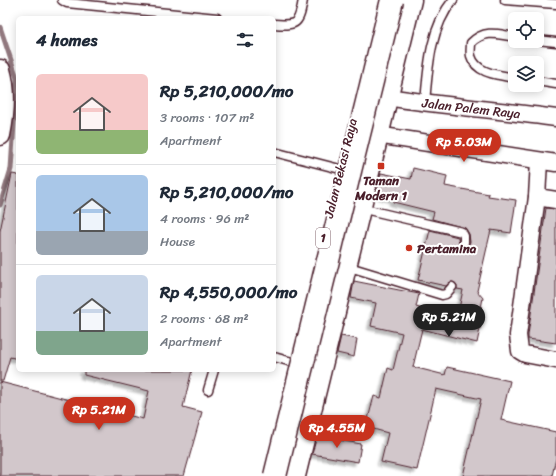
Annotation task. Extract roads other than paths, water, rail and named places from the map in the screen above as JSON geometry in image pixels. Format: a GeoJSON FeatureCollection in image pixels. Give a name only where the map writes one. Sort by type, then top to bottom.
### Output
{"type":"FeatureCollection","features":[{"type":"Feature","properties":{"kind":"highway","name":"Jalan Bekasi Raya"},"geometry":{"type":"LineString","coordinates":[[264,476],[283,359],[340,169],[381,0]]}},
{"type":"Feature","properties":{"kind":"highway"},"geometry":{"type":"LineString","coordinates":[[275,476],[392,0]]}},
{"type":"Feature","properties":{"kind":"highway"},"geometry":{"type":"LineString","coordinates":[[294,476],[410,0]]}},
{"type":"Feature","properties":{"kind":"highway"},"geometry":{"type":"LineString","coordinates":[[365,66],[393,73]]}},
{"type":"Feature","properties":{"kind":"street"},"geometry":{"type":"LineString","coordinates":[[0,70],[3,93],[3,112],[0,135]]}},
{"type":"Feature","properties":{"kind":"street","name":"Jalan Palem Raya"},"geometry":{"type":"LineString","coordinates":[[387,97],[425,103],[556,118]]}},
{"type":"Feature","properties":{"kind":"street"},"geometry":{"type":"LineString","coordinates":[[377,135],[556,163]]}},
{"type":"Feature","properties":{"kind":"street"},"geometry":{"type":"LineString","coordinates":[[539,161],[537,197],[518,335],[520,351],[525,354],[556,360]]}},
{"type":"Feature","properties":{"kind":"street"},"geometry":{"type":"LineString","coordinates":[[537,197],[556,200]]}},
{"type":"Feature","properties":{"kind":"lane"},"geometry":{"type":"LineString","coordinates":[[62,0],[67,3],[197,16]]}},
{"type":"Feature","properties":{"kind":"lane"},"geometry":{"type":"LineString","coordinates":[[276,24],[289,25],[295,23],[300,16],[303,0]]}},
{"type":"Feature","properties":{"kind":"lane"},"geometry":{"type":"LineString","coordinates":[[425,103],[430,60],[438,23],[452,0]]}},
{"type":"Feature","properties":{"kind":"lane"},"geometry":{"type":"LineString","coordinates":[[505,0],[556,4]]}},
{"type":"Feature","properties":{"kind":"lane"},"geometry":{"type":"LineString","coordinates":[[508,36],[491,32],[477,37],[471,43],[471,56],[477,65],[488,72],[508,76]]}},
{"type":"Feature","properties":{"kind":"lane"},"geometry":{"type":"LineString","coordinates":[[544,41],[556,42]]}},
{"type":"Feature","properties":{"kind":"lane"},"geometry":{"type":"LineString","coordinates":[[544,82],[556,84]]}},
{"type":"Feature","properties":{"kind":"lane"},"geometry":{"type":"LineString","coordinates":[[276,153],[340,169]]}},
{"type":"Feature","properties":{"kind":"lane"},"geometry":{"type":"LineString","coordinates":[[359,208],[462,232],[464,242]]}},
{"type":"Feature","properties":{"kind":"lane"},"geometry":{"type":"LineString","coordinates":[[346,266],[442,295],[446,294],[452,287]]}},
{"type":"Feature","properties":{"kind":"lane"},"geometry":{"type":"LineString","coordinates":[[208,390],[213,372]]}},
{"type":"Feature","properties":{"kind":"waterway"},"geometry":{"type":"LineString","coordinates":[[0,27],[16,75]]}},
{"type":"Feature","properties":{"kind":"waterway"},"geometry":{"type":"LineString","coordinates":[[0,205],[11,169],[16,93]]}},
{"type":"Feature","properties":{"kind":"place","name":"Taman Modern 1"},"geometry":{"type":"Point","coordinates":[381,166]}},
{"type":"Feature","properties":{"kind":"place","name":"Pertamina"},"geometry":{"type":"Point","coordinates":[409,248]}}]}
